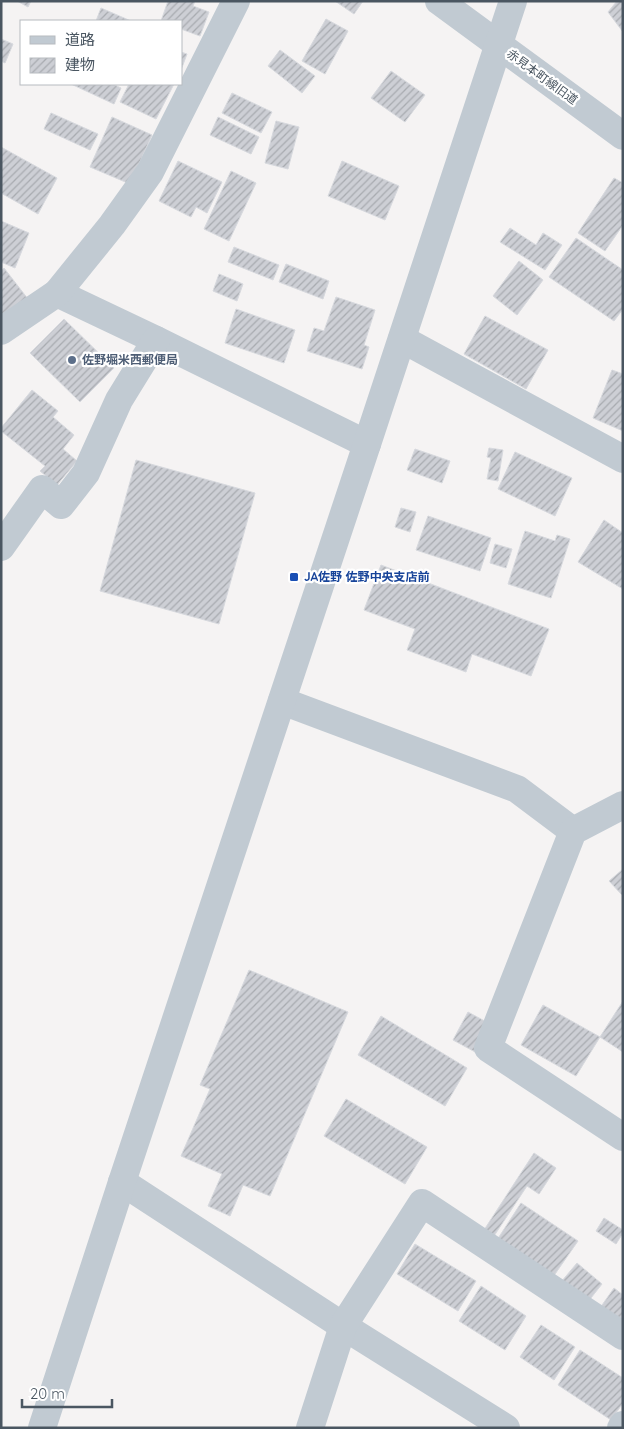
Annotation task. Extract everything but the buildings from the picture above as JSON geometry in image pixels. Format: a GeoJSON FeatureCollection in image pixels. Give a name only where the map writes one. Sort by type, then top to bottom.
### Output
{"type":"FeatureCollection","features":[{"type":"Feature","properties":{"kind":"street"},"geometry":{"type":"LineString","coordinates":[[1,331],[57,293],[112,225],[150,172],[236,1]]}},
{"type":"Feature","properties":{"kind":"street"},"geometry":{"type":"LineString","coordinates":[[42,1428],[498,44],[439,1]]}},
{"type":"Feature","properties":{"kind":"street","name":"赤見本町線旧道"},"geometry":{"type":"LineString","coordinates":[[513,1],[498,44],[623,136]]}},
{"type":"Feature","properties":{"kind":"street"},"geometry":{"type":"LineString","coordinates":[[57,293],[367,444]]}},
{"type":"Feature","properties":{"kind":"street"},"geometry":{"type":"LineString","coordinates":[[402,339],[623,459]]}},
{"type":"Feature","properties":{"kind":"street"},"geometry":{"type":"LineString","coordinates":[[1,547],[42,489],[61,505],[86,473],[119,400],[156,340]]}},
{"type":"Feature","properties":{"kind":"street"},"geometry":{"type":"LineString","coordinates":[[282,701],[516,789],[573,831]]}},
{"type":"Feature","properties":{"kind":"street"},"geometry":{"type":"LineString","coordinates":[[623,805],[573,831],[488,1048],[623,1137]]}},
{"type":"Feature","properties":{"kind":"street"},"geometry":{"type":"LineString","coordinates":[[122,1182],[343,1326],[506,1428]]}},
{"type":"Feature","properties":{"kind":"street"},"geometry":{"type":"LineString","coordinates":[[310,1428],[343,1326],[422,1203],[623,1336]]}},
{"type":"Feature","properties":{"kind":"place","name":"佐野堀米西郵便局"},"geometry":{"type":"Point","coordinates":[72,360]}},
{"type":"Feature","properties":{"kind":"place","name":"JA佐野 佐野中央支店前"},"geometry":{"type":"Point","coordinates":[294,577]}}]}
